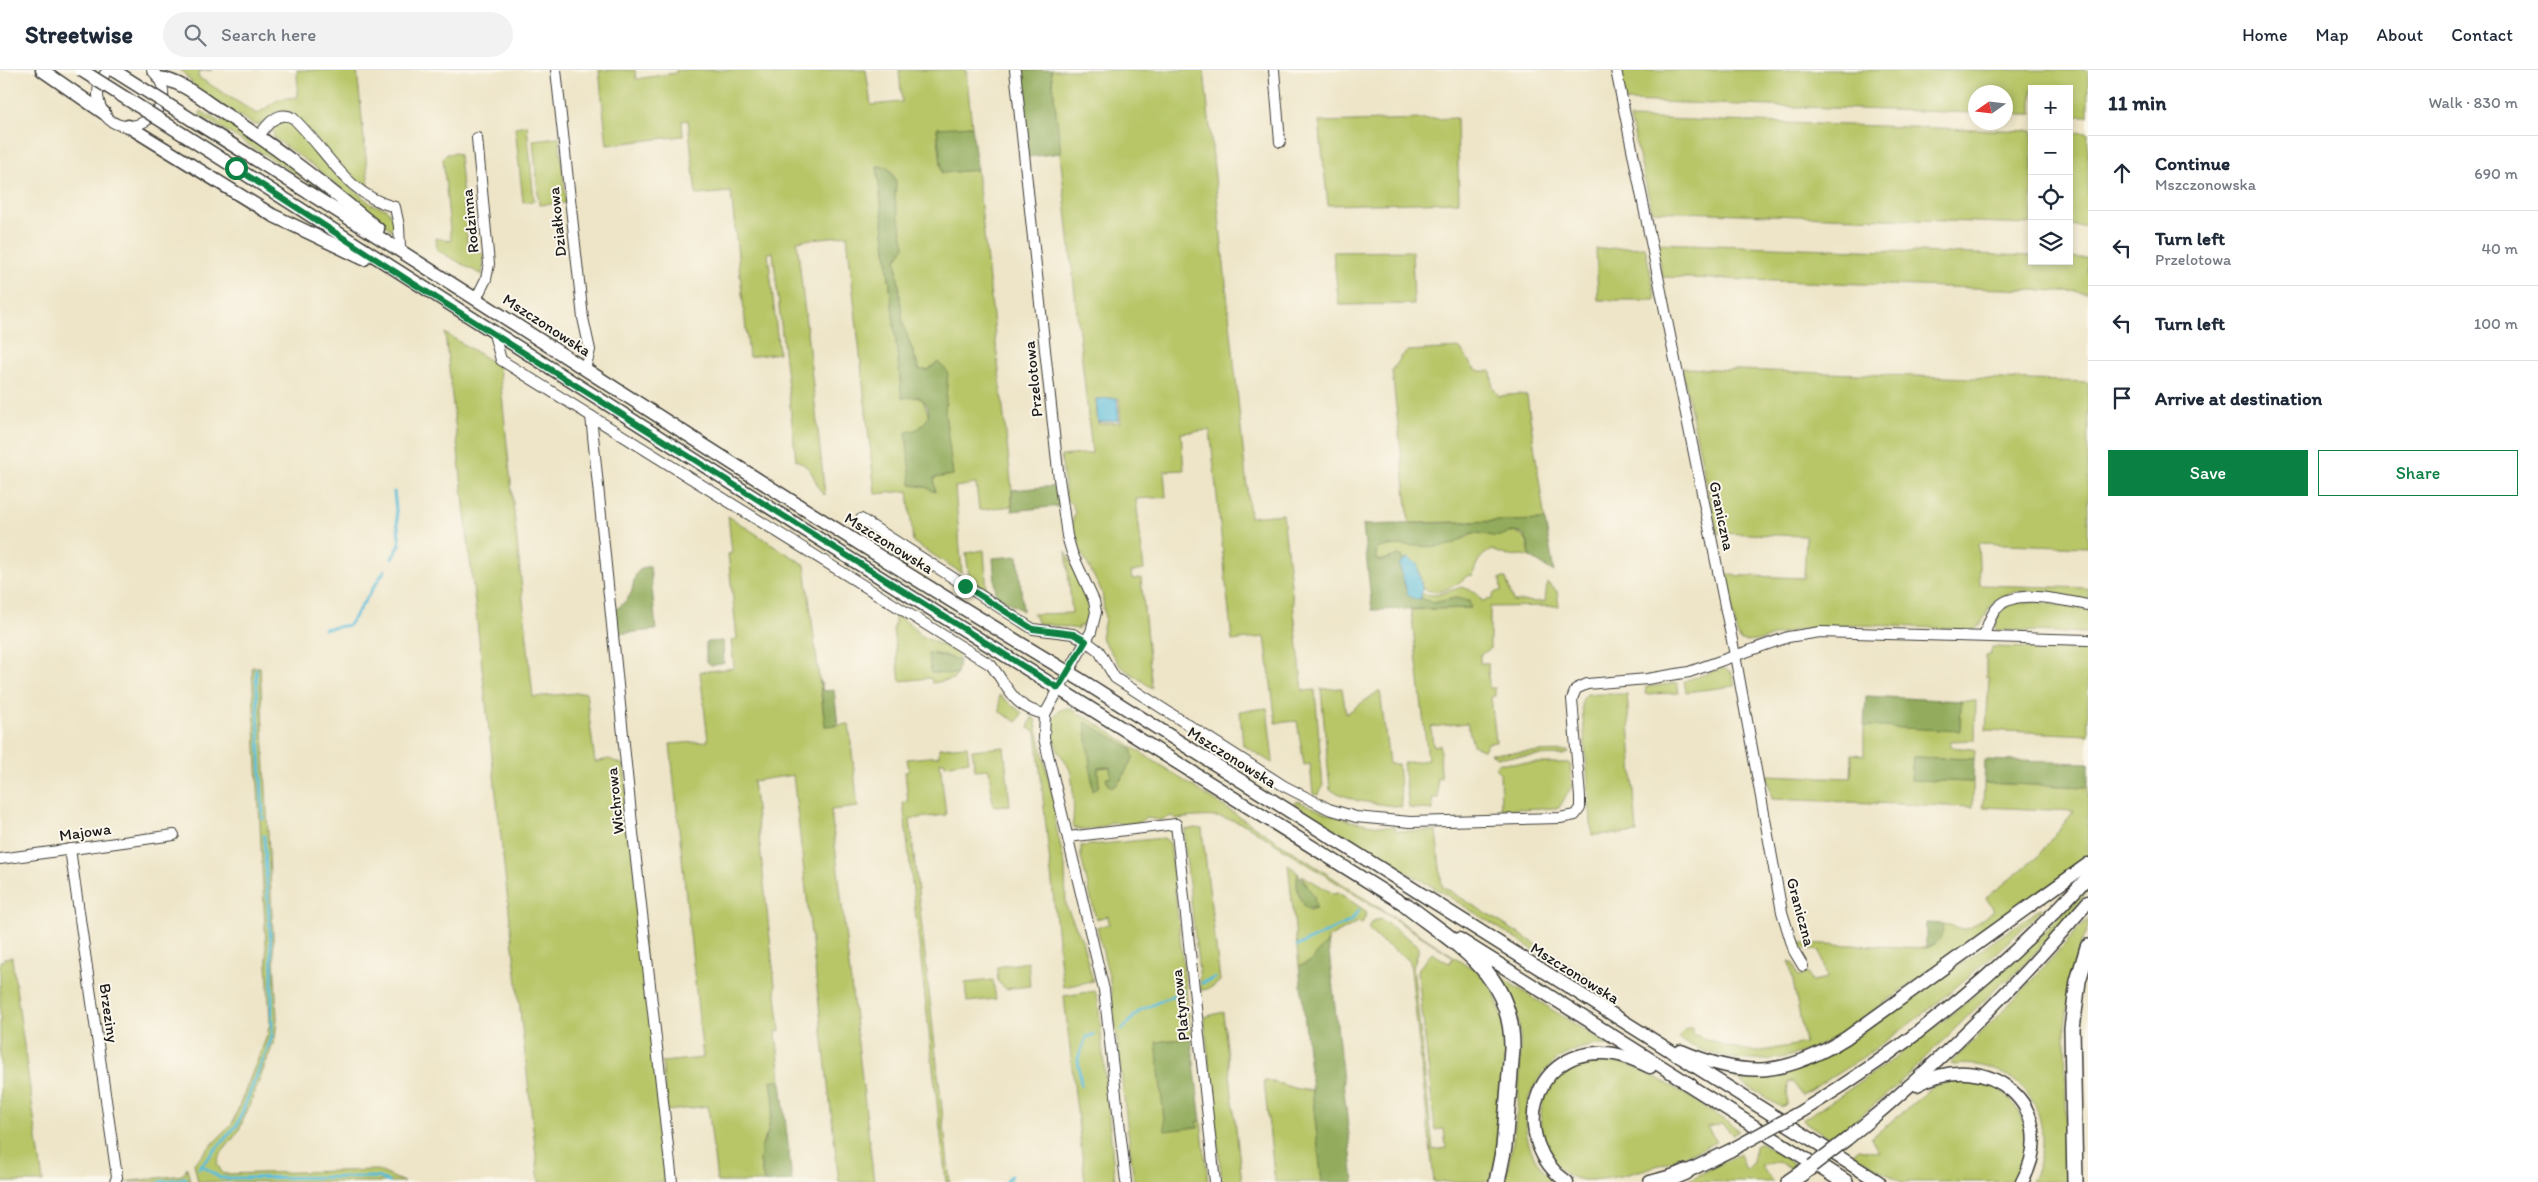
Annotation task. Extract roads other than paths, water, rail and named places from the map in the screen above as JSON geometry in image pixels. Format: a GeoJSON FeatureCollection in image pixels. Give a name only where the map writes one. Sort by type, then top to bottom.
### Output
{"type":"FeatureCollection","features":[{"type":"Feature","properties":{"kind":"highway"},"geometry":{"type":"LineString","coordinates":[[1407,906],[1476,959],[1499,988],[1507,1007],[1512,1034],[1512,1049],[1504,1148],[1497,1182]]}},
{"type":"Feature","properties":{"kind":"highway"},"geometry":{"type":"LineString","coordinates":[[2075,1182],[2072,1029],[2078,981],[2088,947]]}},
{"type":"Feature","properties":{"kind":"highway"},"geometry":{"type":"LineString","coordinates":[[1789,1182],[1814,1165],[1845,1182]]}},
{"type":"Feature","properties":{"kind":"highway"},"geometry":{"type":"LineString","coordinates":[[1662,1182],[1686,1172]]}},
{"type":"Feature","properties":{"kind":"main road"},"geometry":{"type":"LineString","coordinates":[[42,70],[104,113]]}},
{"type":"Feature","properties":{"kind":"main road","name":"Mszczonowska"},"geometry":{"type":"LineString","coordinates":[[81,70],[411,282],[1206,783],[1407,906],[1691,1085]]}},
{"type":"Feature","properties":{"kind":"main road","name":"Mszczonowska"},"geometry":{"type":"LineString","coordinates":[[113,70],[952,602],[1068,672],[1879,1182]]}},
{"type":"Feature","properties":{"kind":"main road"},"geometry":{"type":"LineString","coordinates":[[174,70],[185,88]]}},
{"type":"Feature","properties":{"kind":"main road"},"geometry":{"type":"LineString","coordinates":[[157,73],[185,88],[260,135],[302,166],[419,263]]}},
{"type":"Feature","properties":{"kind":"main road"},"geometry":{"type":"LineString","coordinates":[[128,126],[272,215],[411,282]]}},
{"type":"Feature","properties":{"kind":"main road"},"geometry":{"type":"LineString","coordinates":[[1636,1030],[1722,1067],[1757,1070],[1798,1063],[1846,1038],[2088,864]]}},
{"type":"Feature","properties":{"kind":"main road"},"geometry":{"type":"LineString","coordinates":[[1650,1182],[1686,1172],[1731,1150],[1802,1111],[1891,1052],[1965,995],[2026,941],[2088,876]]}},
{"type":"Feature","properties":{"kind":"main road"},"geometry":{"type":"LineString","coordinates":[[1796,1182],[1814,1165],[1906,1091],[2019,979],[2088,902]]}},
{"type":"Feature","properties":{"kind":"main road"},"geometry":{"type":"LineString","coordinates":[[1568,1182],[1554,1172],[1544,1160],[1534,1130],[1536,1101],[1547,1078],[1556,1069],[1566,1062],[1589,1054],[1614,1054],[1634,1060],[1691,1085],[1814,1165],[1834,1182]]}},
{"type":"Feature","properties":{"kind":"main road"},"geometry":{"type":"LineString","coordinates":[[1906,1091],[1936,1076],[1965,1072],[1982,1074],[2007,1086],[2025,1106],[2032,1121],[2034,1138],[2032,1160],[2022,1182]]}},
{"type":"Feature","properties":{"kind":"street"},"geometry":{"type":"LineString","coordinates":[[108,70],[98,88],[98,98],[104,113],[115,122],[128,126],[143,124],[157,111],[162,97],[157,73]]}},
{"type":"Feature","properties":{"kind":"street","name":"Działkowa"},"geometry":{"type":"LineString","coordinates":[[556,70],[583,318],[590,350],[585,369]]}},
{"type":"Feature","properties":{"kind":"street","name":"Przelotowa"},"geometry":{"type":"LineString","coordinates":[[1015,70],[1058,471],[1067,536],[1072,554],[1094,601],[1096,612],[1093,626],[1086,641],[1045,714]]}},
{"type":"Feature","properties":{"kind":"street"},"geometry":{"type":"LineString","coordinates":[[1274,70],[1280,142]]}},
{"type":"Feature","properties":{"kind":"street","name":"Graniczna"},"geometry":{"type":"LineString","coordinates":[[1616,70],[1735,655],[1782,912],[1794,951],[1803,966]]}},
{"type":"Feature","properties":{"kind":"street"},"geometry":{"type":"LineString","coordinates":[[260,135],[266,125],[279,117],[284,115],[293,118],[350,183],[379,201],[395,207],[400,226],[400,247]]}},
{"type":"Feature","properties":{"kind":"street","name":"Rodzinna"},"geometry":{"type":"LineString","coordinates":[[476,299],[486,279],[489,264],[477,138]]}},
{"type":"Feature","properties":{"kind":"street"},"geometry":{"type":"LineString","coordinates":[[494,334],[501,360],[991,665],[1015,701],[1033,711],[1045,714],[1046,750],[1068,837],[1107,1011],[1126,1182]]}},
{"type":"Feature","properties":{"kind":"street","name":"Wichrowa"},"geometry":{"type":"LineString","coordinates":[[591,416],[632,824],[672,1182]]}},
{"type":"Feature","properties":{"kind":"street"},"geometry":{"type":"LineString","coordinates":[[861,519],[1033,629],[1073,634],[1086,641],[1099,651],[1115,678],[1284,786],[1338,812],[1380,820],[1410,822],[1560,818],[1575,815],[1580,808],[1572,699],[1576,689],[1587,684],[1647,679],[1689,672],[1788,637],[1820,632],[2088,640]]}},
{"type":"Feature","properties":{"kind":"street"},"geometry":{"type":"LineString","coordinates":[[1984,636],[1997,607],[2008,600],[2038,597],[2088,604]]}},
{"type":"Feature","properties":{"kind":"street","name":"Platynowa"},"geometry":{"type":"LineString","coordinates":[[1068,837],[1176,824],[1215,1182]]}},
{"type":"Feature","properties":{"kind":"street","name":"Majowa"},"geometry":{"type":"LineString","coordinates":[[0,859],[174,835]]}},
{"type":"Feature","properties":{"kind":"street","name":"Brzeziny"},"geometry":{"type":"LineString","coordinates":[[70,849],[117,1177],[115,1182]]}},
{"type":"Feature","properties":{"kind":"water"},"geometry":{"type":"Polygon","coordinates":[[[1117,398],[1119,420],[1098,422],[1096,399],[1117,398]]]}},
{"type":"Feature","properties":{"kind":"water"},"geometry":{"type":"Polygon","coordinates":[[[1408,558],[1417,564],[1422,588],[1421,598],[1416,600],[1408,595],[1400,567],[1400,563],[1408,558]]]}},
{"type":"Feature","properties":{"kind":"waterway"},"geometry":{"type":"LineString","coordinates":[[392,558],[400,545],[394,492]]}},
{"type":"Feature","properties":{"kind":"waterway"},"geometry":{"type":"LineString","coordinates":[[324,629],[349,625],[385,570]]}},
{"type":"Feature","properties":{"kind":"waterway"},"geometry":{"type":"LineString","coordinates":[[256,669],[263,819]]}},
{"type":"Feature","properties":{"kind":"waterway"},"geometry":{"type":"LineString","coordinates":[[199,1168],[237,1125],[272,1037],[272,966],[264,836]]}},
{"type":"Feature","properties":{"kind":"waterway"},"geometry":{"type":"LineString","coordinates":[[1297,946],[1351,921],[1359,910]]}},
{"type":"Feature","properties":{"kind":"waterway"},"geometry":{"type":"LineString","coordinates":[[1202,983],[1215,978]]}},
{"type":"Feature","properties":{"kind":"waterway"},"geometry":{"type":"LineString","coordinates":[[1122,1030],[1139,1011],[1183,991]]}},
{"type":"Feature","properties":{"kind":"waterway"},"geometry":{"type":"LineString","coordinates":[[1081,1085],[1078,1059],[1086,1037],[1094,1035]]}},
{"type":"Feature","properties":{"kind":"waterway"},"geometry":{"type":"LineString","coordinates":[[201,1165],[220,1178],[378,1177],[389,1182]]}},
{"type":"Feature","properties":{"kind":"waterway"},"geometry":{"type":"LineString","coordinates":[[1006,1182],[1011,1176]]}},
{"type":"Feature","properties":{"kind":"waterway"},"geometry":{"type":"LineString","coordinates":[[160,1182],[186,1178]]}}]}
